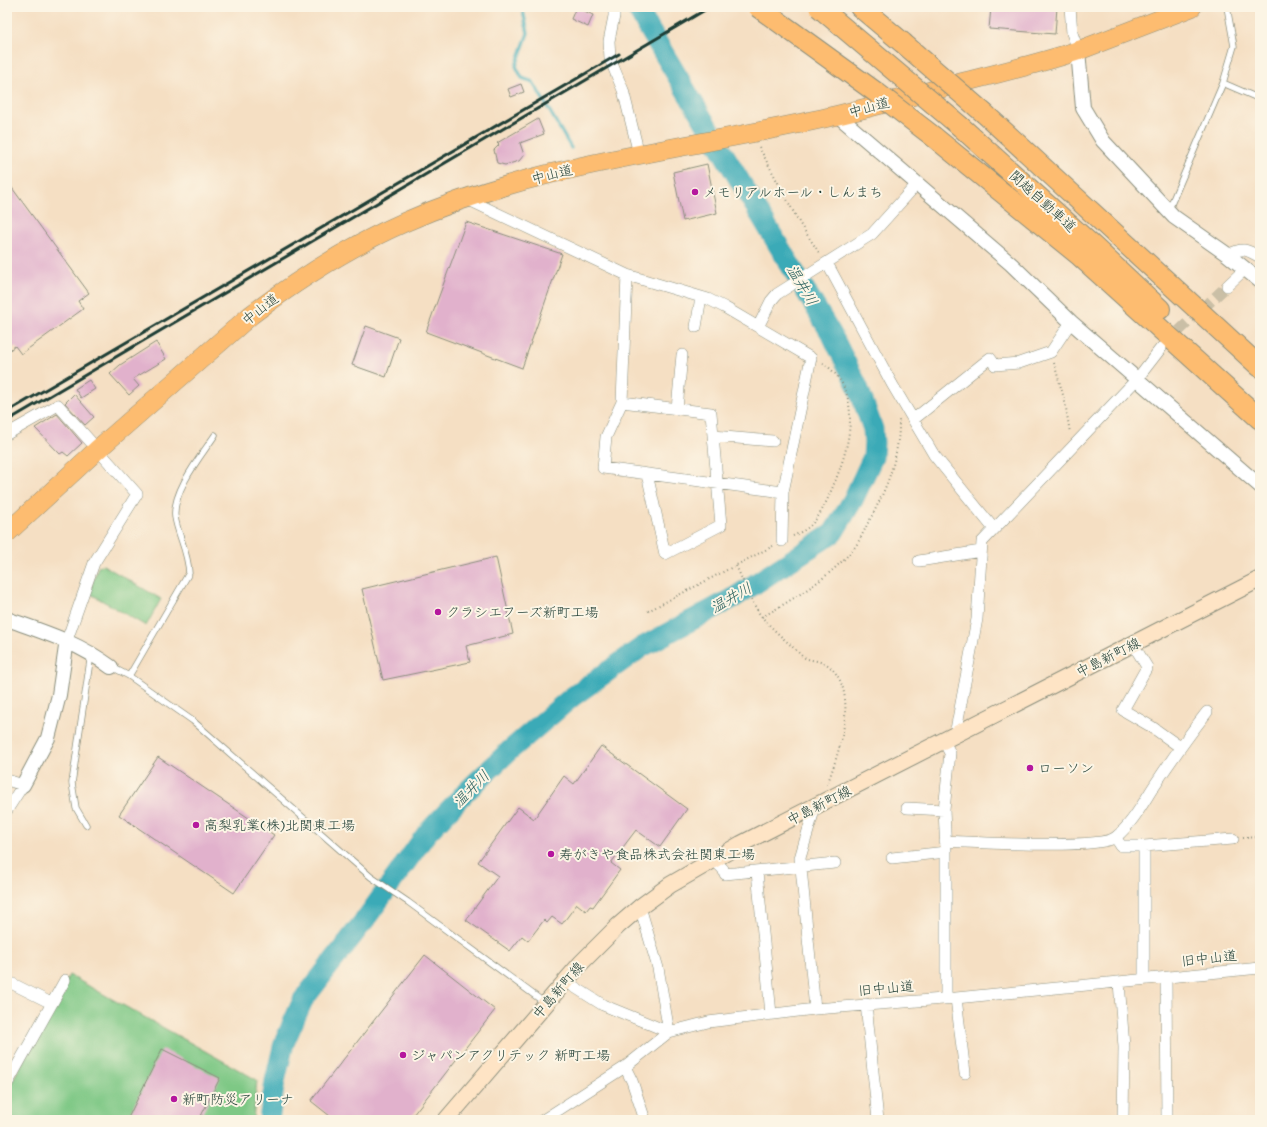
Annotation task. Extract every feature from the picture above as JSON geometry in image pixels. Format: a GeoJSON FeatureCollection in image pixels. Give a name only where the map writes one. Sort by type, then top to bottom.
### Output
{"type":"FeatureCollection","features":[{"type":"Feature","properties":{"kind":"highway"},"geometry":{"type":"LineString","coordinates":[[758,7],[877,93],[1080,256],[1260,419]]}},
{"type":"Feature","properties":{"kind":"highway","name":"関越自動車道"},"geometry":{"type":"LineString","coordinates":[[819,7],[961,127],[1096,248],[1260,404]]}},
{"type":"Feature","properties":{"kind":"highway","name":"関越自動車道"},"geometry":{"type":"LineString","coordinates":[[860,7],[985,114],[1260,367]]}},
{"type":"Feature","properties":{"kind":"highway"},"geometry":{"type":"LineString","coordinates":[[864,7],[903,43]]}},
{"type":"Feature","properties":{"kind":"highway","name":"中山道"},"geometry":{"type":"LineString","coordinates":[[7,534],[97,450],[227,336],[278,295],[364,242],[407,221],[467,199],[554,173],[706,141],[753,140],[837,115],[1078,50],[1192,7]]}},
{"type":"Feature","properties":{"kind":"main road","name":"中島新町線"},"geometry":{"type":"LineString","coordinates":[[446,1120],[545,1003],[597,946],[640,907],[670,885],[713,859],[1260,579]]}},
{"type":"Feature","properties":{"kind":"street"},"geometry":{"type":"LineString","coordinates":[[614,7],[614,16],[609,41],[610,59],[623,90],[639,154]]}},
{"type":"Feature","properties":{"kind":"street"},"geometry":{"type":"LineString","coordinates":[[1070,7],[1072,33],[1078,50],[1083,108],[1103,141],[1168,211],[1228,255],[1260,281]]}},
{"type":"Feature","properties":{"kind":"street"},"geometry":{"type":"LineString","coordinates":[[837,115],[1011,264],[1071,322],[1260,486]]}},
{"type":"Feature","properties":{"kind":"street"},"geometry":{"type":"LineString","coordinates":[[758,327],[771,301],[787,288],[872,234],[917,184]]}},
{"type":"Feature","properties":{"kind":"street"},"geometry":{"type":"LineString","coordinates":[[467,199],[627,275],[701,297],[724,307],[811,358],[783,492],[782,541]]}},
{"type":"Feature","properties":{"kind":"street"},"geometry":{"type":"LineString","coordinates":[[1228,255],[1238,250],[1245,250],[1260,257]]}},
{"type":"Feature","properties":{"kind":"street"},"geometry":{"type":"LineString","coordinates":[[826,264],[892,384],[934,454],[994,529]]}},
{"type":"Feature","properties":{"kind":"street"},"geometry":{"type":"LineString","coordinates":[[1227,286],[1245,269]]}},
{"type":"Feature","properties":{"kind":"street"},"geometry":{"type":"LineString","coordinates":[[627,275],[622,402],[606,437],[603,468],[783,492]]}},
{"type":"Feature","properties":{"kind":"street"},"geometry":{"type":"LineString","coordinates":[[696,327],[701,297]]}},
{"type":"Feature","properties":{"kind":"street"},"geometry":{"type":"LineString","coordinates":[[914,419],[990,358],[996,365],[1019,363],[1051,352],[1071,322]]}},
{"type":"Feature","properties":{"kind":"street"},"geometry":{"type":"LineString","coordinates":[[965,1074],[951,998],[944,810],[950,753],[949,738],[976,619],[982,542],[1137,379],[1161,348]]}},
{"type":"Feature","properties":{"kind":"street"},"geometry":{"type":"LineString","coordinates":[[677,409],[682,355]]}},
{"type":"Feature","properties":{"kind":"street"},"geometry":{"type":"LineString","coordinates":[[622,402],[711,413],[721,525],[665,554],[647,474]]}},
{"type":"Feature","properties":{"kind":"street"},"geometry":{"type":"LineString","coordinates":[[7,434],[58,405],[137,494],[94,563],[67,640],[59,695],[48,738],[23,785],[7,810]]}},
{"type":"Feature","properties":{"kind":"street"},"geometry":{"type":"LineString","coordinates":[[713,436],[773,441]]}},
{"type":"Feature","properties":{"kind":"street"},"geometry":{"type":"LineString","coordinates":[[919,561],[981,551]]}},
{"type":"Feature","properties":{"kind":"street"},"geometry":{"type":"LineString","coordinates":[[7,619],[67,640],[91,653],[111,667]]}},
{"type":"Feature","properties":{"kind":"street"},"geometry":{"type":"LineString","coordinates":[[1133,644],[1147,667],[1123,710],[1152,727],[1180,748]]}},
{"type":"Feature","properties":{"kind":"street"},"geometry":{"type":"LineString","coordinates":[[892,858],[946,847],[1100,843],[1116,838],[1135,815],[1180,748],[1208,712]]}},
{"type":"Feature","properties":{"kind":"street"},"geometry":{"type":"LineString","coordinates":[[7,780],[23,785]]}},
{"type":"Feature","properties":{"kind":"street"},"geometry":{"type":"LineString","coordinates":[[815,807],[800,858],[815,1009]]}},
{"type":"Feature","properties":{"kind":"street"},"geometry":{"type":"LineString","coordinates":[[907,808],[944,810]]}},
{"type":"Feature","properties":{"kind":"street"},"geometry":{"type":"LineString","coordinates":[[1116,838],[1121,846],[1144,846],[1233,839]]}},
{"type":"Feature","properties":{"kind":"street"},"geometry":{"type":"LineString","coordinates":[[1144,846],[1144,979]]}},
{"type":"Feature","properties":{"kind":"street"},"geometry":{"type":"LineString","coordinates":[[713,859],[723,869],[725,874],[835,863]]}},
{"type":"Feature","properties":{"kind":"street"},"geometry":{"type":"LineString","coordinates":[[757,872],[771,1014]]}},
{"type":"Feature","properties":{"kind":"street"},"geometry":{"type":"LineString","coordinates":[[640,907],[658,968],[669,1032]]}},
{"type":"Feature","properties":{"kind":"street","name":"旧中山道"},"geometry":{"type":"LineString","coordinates":[[543,1120],[625,1067],[669,1032],[708,1022],[866,1004],[951,998],[1260,968]]}},
{"type":"Feature","properties":{"kind":"street"},"geometry":{"type":"LineString","coordinates":[[1166,978],[1167,1120]]}},
{"type":"Feature","properties":{"kind":"street"},"geometry":{"type":"LineString","coordinates":[[7,1084],[65,980]]}},
{"type":"Feature","properties":{"kind":"street"},"geometry":{"type":"LineString","coordinates":[[7,981],[51,1003]]}},
{"type":"Feature","properties":{"kind":"street"},"geometry":{"type":"LineString","coordinates":[[565,981],[603,1005],[669,1032]]}},
{"type":"Feature","properties":{"kind":"street"},"geometry":{"type":"LineString","coordinates":[[1120,982],[1124,1047],[1123,1120]]}},
{"type":"Feature","properties":{"kind":"street"},"geometry":{"type":"LineString","coordinates":[[866,1004],[876,1085],[878,1120]]}},
{"type":"Feature","properties":{"kind":"street"},"geometry":{"type":"LineString","coordinates":[[625,1067],[632,1081],[645,1120]]}},
{"type":"Feature","properties":{"kind":"lane"},"geometry":{"type":"LineString","coordinates":[[1168,211],[1223,84],[1234,46],[1227,7]]}},
{"type":"Feature","properties":{"kind":"lane"},"geometry":{"type":"LineString","coordinates":[[1223,84],[1260,99]]}},
{"type":"Feature","properties":{"kind":"lane"},"geometry":{"type":"LineString","coordinates":[[129,676],[189,573],[188,557],[175,517],[175,504],[191,472],[215,435]]}},
{"type":"Feature","properties":{"kind":"lane"},"geometry":{"type":"LineString","coordinates":[[86,825],[76,808],[72,784],[91,653]]}},
{"type":"Feature","properties":{"kind":"lane"},"geometry":{"type":"LineString","coordinates":[[111,667],[129,676],[193,721],[371,877],[408,902],[545,1003]]}},
{"type":"Feature","properties":{"kind":"path"},"geometry":{"type":"LineString","coordinates":[[753,140],[800,224],[826,264]]}},
{"type":"Feature","properties":{"kind":"path"},"geometry":{"type":"LineString","coordinates":[[1051,352],[1057,381],[1064,402],[1073,446]]}},
{"type":"Feature","properties":{"kind":"path"},"geometry":{"type":"LineString","coordinates":[[762,617],[793,599],[816,582],[856,546],[876,508],[890,474],[898,448],[899,414]]}},
{"type":"Feature","properties":{"kind":"path"},"geometry":{"type":"LineString","coordinates":[[736,566],[762,617],[804,658],[819,660],[829,666],[840,678],[844,690],[845,707],[840,748],[825,788],[815,807]]}},
{"type":"Feature","properties":{"kind":"path"},"geometry":{"type":"LineString","coordinates":[[1233,839],[1260,837]]}},
{"type":"Feature","properties":{"kind":"green space"},"geometry":{"type":"Polygon","coordinates":[[[103,565],[161,599],[146,626],[89,593],[98,567],[103,565]]]}},
{"type":"Feature","properties":{"kind":"green space"},"geometry":{"type":"Polygon","coordinates":[[[69,975],[257,1080],[253,1120],[7,1120],[7,1091],[69,975]]]}},
{"type":"Feature","properties":{"kind":"building"},"geometry":{"type":"Polygon","coordinates":[[[576,7],[593,15],[588,27],[571,19],[576,7]]]}},
{"type":"Feature","properties":{"kind":"building"},"geometry":{"type":"Polygon","coordinates":[[[991,7],[1057,7],[1055,34],[989,29],[991,7]]]}},
{"type":"Feature","properties":{"kind":"building"},"geometry":{"type":"Polygon","coordinates":[[[521,84],[524,92],[511,97],[508,89],[521,84]]]}},
{"type":"Feature","properties":{"kind":"building"},"geometry":{"type":"Polygon","coordinates":[[[538,119],[544,134],[520,143],[524,155],[519,161],[505,165],[497,163],[494,150],[499,145],[497,143],[538,119]]]}},
{"type":"Feature","properties":{"kind":"building","name":"メモリアルホール・しんまち"},"geometry":{"type":"Polygon","coordinates":[[[707,164],[717,213],[683,221],[673,172],[707,164]]]}},
{"type":"Feature","properties":{"kind":"building"},"geometry":{"type":"Polygon","coordinates":[[[7,181],[89,293],[78,301],[83,309],[21,354],[15,346],[7,352],[7,181]]]}},
{"type":"Feature","properties":{"kind":"building"},"geometry":{"type":"Polygon","coordinates":[[[466,222],[562,254],[522,368],[426,332],[466,222]]]}},
{"type":"Feature","properties":{"kind":"building"},"geometry":{"type":"Polygon","coordinates":[[[366,326],[399,338],[386,377],[352,365],[366,326]]]}},
{"type":"Feature","properties":{"kind":"building"},"geometry":{"type":"Polygon","coordinates":[[[156,342],[166,359],[133,379],[139,386],[129,395],[110,374],[120,365],[156,342]]]}},
{"type":"Feature","properties":{"kind":"building"},"geometry":{"type":"Polygon","coordinates":[[[89,380],[95,389],[81,398],[75,389],[89,380]]]}},
{"type":"Feature","properties":{"kind":"building"},"geometry":{"type":"Polygon","coordinates":[[[74,394],[94,417],[85,425],[65,403],[74,394]]]}},
{"type":"Feature","properties":{"kind":"building"},"geometry":{"type":"Polygon","coordinates":[[[57,414],[82,443],[68,456],[63,452],[60,454],[35,428],[57,414]]]}},
{"type":"Feature","properties":{"kind":"building","name":"クラシエフーズ新町工場"},"geometry":{"type":"Polygon","coordinates":[[[496,557],[513,634],[466,646],[470,662],[383,680],[362,589],[496,557]]]}},
{"type":"Feature","properties":{"kind":"building","name":"寿がきや食品株式会社関東工場"},"geometry":{"type":"Polygon","coordinates":[[[601,746],[687,809],[660,847],[636,830],[611,863],[620,870],[593,907],[590,906],[586,911],[577,904],[562,924],[552,917],[547,923],[544,920],[528,941],[522,936],[510,951],[466,920],[498,876],[478,862],[518,807],[534,819],[564,776],[574,784],[601,746]]]}},
{"type":"Feature","properties":{"kind":"building","name":"高梨乳業(株)北関東工場"},"geometry":{"type":"Polygon","coordinates":[[[158,757],[274,835],[234,893],[119,815],[158,757]]]}},
{"type":"Feature","properties":{"kind":"building","name":"ジャパンアクリテック 新町工場"},"geometry":{"type":"Polygon","coordinates":[[[425,955],[495,1010],[409,1120],[335,1120],[311,1101],[425,955]]]}},
{"type":"Feature","properties":{"kind":"building","name":"新町防災アリーナ"},"geometry":{"type":"Polygon","coordinates":[[[162,1049],[220,1078],[199,1120],[127,1120],[162,1049]]]}},
{"type":"Feature","properties":{"kind":"waterway"},"geometry":{"type":"LineString","coordinates":[[522,7],[528,33],[516,66],[522,78],[533,82],[571,148]]}},
{"type":"Feature","properties":{"kind":"waterway","name":"温井川"},"geometry":{"type":"LineString","coordinates":[[269,1120],[275,1081],[284,1043],[303,1000],[367,917],[427,833],[466,792],[509,751],[572,697],[642,647],[735,597],[833,533],[853,500],[873,457],[873,429],[858,387],[832,335],[636,7]]}},
{"type":"Feature","properties":{"kind":"tunnel"},"geometry":{"type":"LineString","coordinates":[[1167,342],[1227,286]]}},
{"type":"Feature","properties":{"kind":"railway"},"geometry":{"type":"LineString","coordinates":[[7,421],[710,7]]}},
{"type":"Feature","properties":{"kind":"railway"},"geometry":{"type":"LineString","coordinates":[[7,412],[619,54]]}},
{"type":"Feature","properties":{"kind":"place","name":"メモリアルホール・しんまち"},"geometry":{"type":"Point","coordinates":[695,192]}},
{"type":"Feature","properties":{"kind":"place","name":"クラシエフーズ新町工場"},"geometry":{"type":"Point","coordinates":[438,612]}},
{"type":"Feature","properties":{"kind":"place","name":"ローソン"},"geometry":{"type":"Point","coordinates":[1030,768]}},
{"type":"Feature","properties":{"kind":"place","name":"高梨乳業(株)北関東工場"},"geometry":{"type":"Point","coordinates":[196,825]}},
{"type":"Feature","properties":{"kind":"place","name":"寿がきや食品株式会社関東工場"},"geometry":{"type":"Point","coordinates":[551,854]}},
{"type":"Feature","properties":{"kind":"place","name":"ジャパンアクリテック 新町工場"},"geometry":{"type":"Point","coordinates":[403,1055]}},
{"type":"Feature","properties":{"kind":"place","name":"新町防災アリーナ"},"geometry":{"type":"Point","coordinates":[174,1099]}}]}
